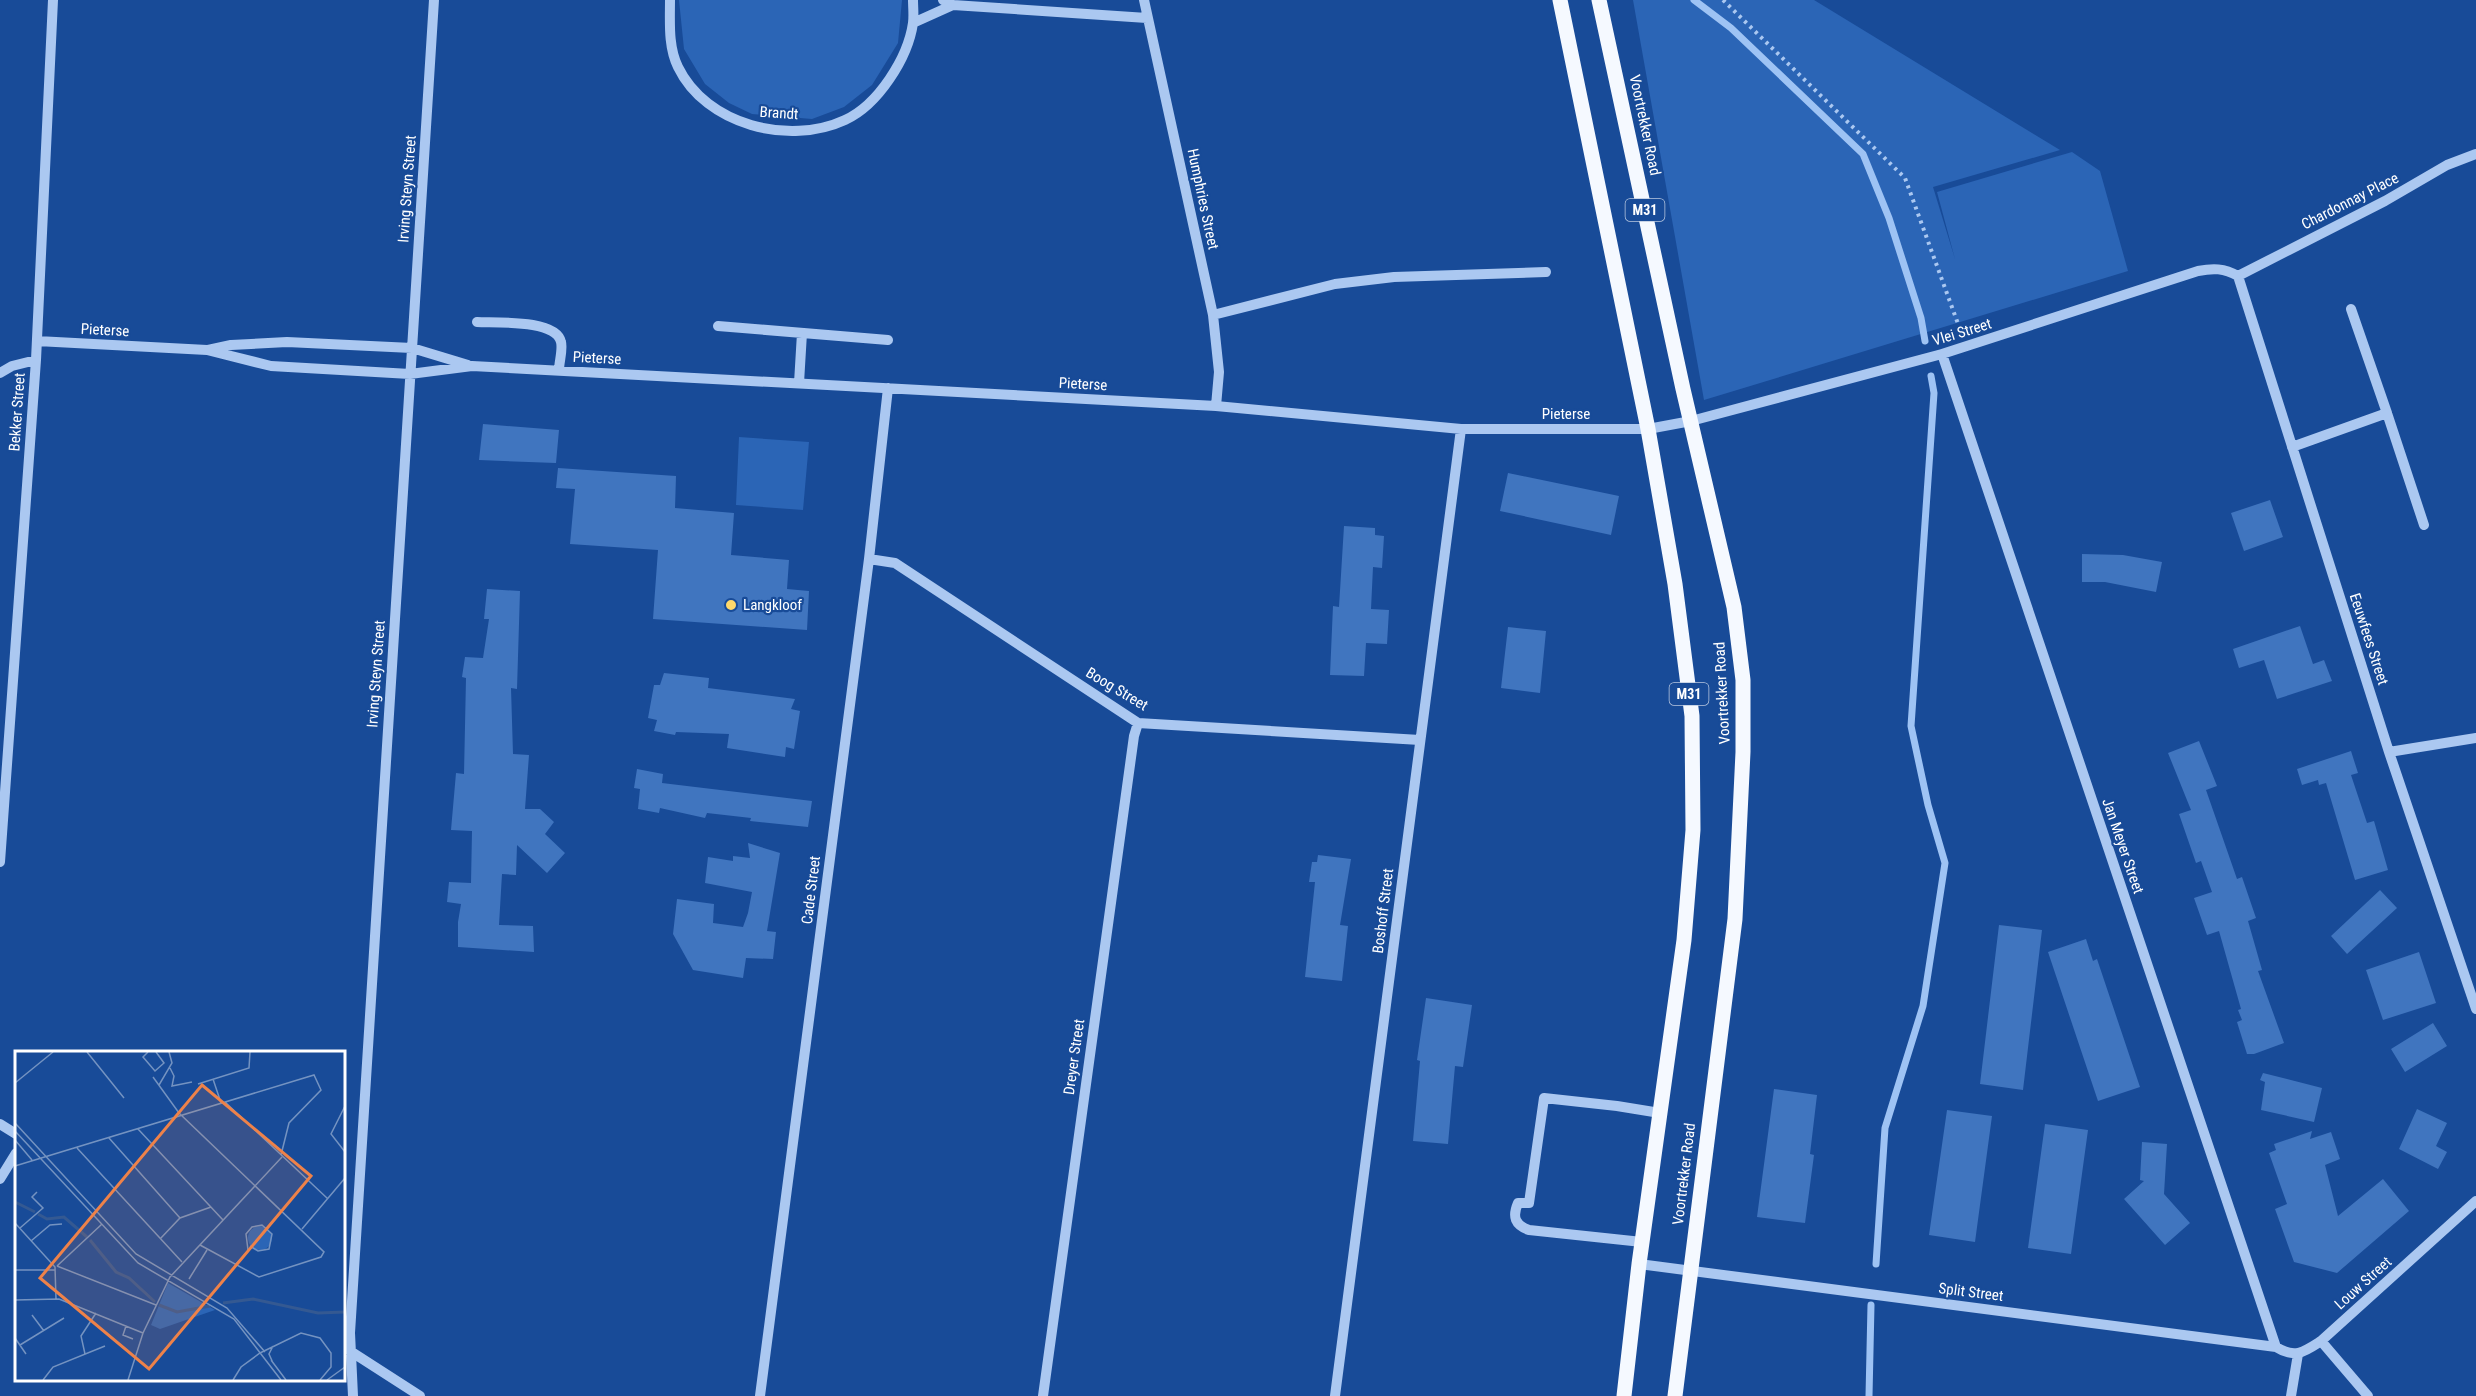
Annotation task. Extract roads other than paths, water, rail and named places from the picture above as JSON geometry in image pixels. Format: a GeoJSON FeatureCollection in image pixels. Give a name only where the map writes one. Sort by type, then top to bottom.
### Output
{"type":"FeatureCollection","features":[{"type":"Feature","properties":{"kind":"main road","name":"Voortrekker Road"},"geometry":{"type":"LineString","coordinates":[[1560,0],[1648,429],[1675,585],[1692,716],[1693,830],[1685,929],[1639,1264],[1624,1396]]}},
{"type":"Feature","properties":{"kind":"main road","name":"Voortrekker Road"},"geometry":{"type":"LineString","coordinates":[[1599,0],[1734,607],[1743,680],[1743,752],[1736,919],[1675,1396]]}},
{"type":"Feature","properties":{"kind":"street","name":"Bekker Street"},"geometry":{"type":"LineString","coordinates":[[0,862],[36,360],[53,0]]}},
{"type":"Feature","properties":{"kind":"street","name":"Irving Steyn Street"},"geometry":{"type":"LineString","coordinates":[[353,1396],[346,1348],[434,0]]}},
{"type":"Feature","properties":{"kind":"street","name":"Brandt"},"geometry":{"type":"LineString","coordinates":[[670,0],[670,37],[678,67],[698,94],[722,114],[753,127],[782,131],[813,130],[846,120],[875,98],[904,56],[913,23],[913,0]]}},
{"type":"Feature","properties":{"kind":"street","name":"Humphries Street"},"geometry":{"type":"LineString","coordinates":[[1144,0],[1213,315],[1219,372],[1216,406]]}},
{"type":"Feature","properties":{"kind":"street"},"geometry":{"type":"LineString","coordinates":[[913,23],[948,2],[1147,18]]}},
{"type":"Feature","properties":{"kind":"street","name":"Chardonnay Place"},"geometry":{"type":"LineString","coordinates":[[2238,276],[2385,201],[2447,165],[2476,154]]}},
{"type":"Feature","properties":{"kind":"street","name":"Vlei Street"},"geometry":{"type":"LineString","coordinates":[[1691,421],[1942,354],[2198,271],[2216,268],[2228,270],[2238,276]]}},
{"type":"Feature","properties":{"kind":"street"},"geometry":{"type":"LineString","coordinates":[[1213,315],[1335,284],[1394,277],[1546,272]]}},
{"type":"Feature","properties":{"kind":"street","name":"Eeuwfees Street"},"geometry":{"type":"LineString","coordinates":[[2238,276],[2390,752],[2476,1009]]}},
{"type":"Feature","properties":{"kind":"street"},"geometry":{"type":"LineString","coordinates":[[2351,309],[2424,525]]}},
{"type":"Feature","properties":{"kind":"street"},"geometry":{"type":"LineString","coordinates":[[477,322],[546,326],[556,334],[561,342],[558,370]]}},
{"type":"Feature","properties":{"kind":"street"},"geometry":{"type":"LineString","coordinates":[[718,326],[888,340]]}},
{"type":"Feature","properties":{"kind":"street"},"geometry":{"type":"LineString","coordinates":[[799,383],[802,333]]}},
{"type":"Feature","properties":{"kind":"street","name":"Pieterse"},"geometry":{"type":"LineString","coordinates":[[37,341],[207,350],[271,366],[410,374],[472,366],[558,370],[1216,406],[1461,429],[1648,429],[1691,421]]}},
{"type":"Feature","properties":{"kind":"street","name":"Pieterse"},"geometry":{"type":"LineString","coordinates":[[207,350],[231,345],[287,342],[412,348],[472,366]]}},
{"type":"Feature","properties":{"kind":"street","name":"Jan Meyer Street"},"geometry":{"type":"LineString","coordinates":[[1942,354],[2276,1347]]}},
{"type":"Feature","properties":{"kind":"street"},"geometry":{"type":"LineString","coordinates":[[0,373],[12,366],[36,360]]}},
{"type":"Feature","properties":{"kind":"street","name":"Cade Street"},"geometry":{"type":"LineString","coordinates":[[760,1396],[869,559],[888,388]]}},
{"type":"Feature","properties":{"kind":"street"},"geometry":{"type":"LineString","coordinates":[[2292,447],[2387,413]]}},
{"type":"Feature","properties":{"kind":"street","name":"Boshoff Street"},"geometry":{"type":"LineString","coordinates":[[1335,1396],[1461,429]]}},
{"type":"Feature","properties":{"kind":"street","name":"Boog Street"},"geometry":{"type":"LineString","coordinates":[[869,559],[895,563],[1138,723],[1420,740]]}},
{"type":"Feature","properties":{"kind":"street","name":"Dreyer Street"},"geometry":{"type":"LineString","coordinates":[[1043,1396],[1134,736],[1138,723]]}},
{"type":"Feature","properties":{"kind":"street"},"geometry":{"type":"LineString","coordinates":[[2390,752],[2476,738]]}},
{"type":"Feature","properties":{"kind":"street"},"geometry":{"type":"LineString","coordinates":[[1642,1242],[1529,1230],[1516,1223],[1516,1206],[1518,1203],[1529,1203],[1544,1098],[1660,1113]]}},
{"type":"Feature","properties":{"kind":"street"},"geometry":{"type":"LineString","coordinates":[[0,1124],[15,1133]]}},
{"type":"Feature","properties":{"kind":"street"},"geometry":{"type":"LineString","coordinates":[[0,1179],[15,1155]]}},
{"type":"Feature","properties":{"kind":"street","name":"Louw Street"},"geometry":{"type":"LineString","coordinates":[[2298,1354],[2321,1341],[2476,1201]]}},
{"type":"Feature","properties":{"kind":"street","name":"Split Street"},"geometry":{"type":"LineString","coordinates":[[1639,1264],[2276,1347],[2286,1353],[2298,1354]]}},
{"type":"Feature","properties":{"kind":"street"},"geometry":{"type":"LineString","coordinates":[[2321,1341],[2368,1396]]}},
{"type":"Feature","properties":{"kind":"street"},"geometry":{"type":"LineString","coordinates":[[346,1348],[420,1396]]}},
{"type":"Feature","properties":{"kind":"street"},"geometry":{"type":"LineString","coordinates":[[2291,1396],[2298,1354]]}},
{"type":"Feature","properties":{"kind":"waterway"},"geometry":{"type":"LineString","coordinates":[[1694,0],[1731,28],[1863,154],[1889,218],[1921,318],[1925,341]]}},
{"type":"Feature","properties":{"kind":"waterway"},"geometry":{"type":"LineString","coordinates":[[1876,1264],[1885,1128],[1923,1006],[1945,863],[1928,805],[1911,726],[1934,393],[1931,376]]}},
{"type":"Feature","properties":{"kind":"waterway"},"geometry":{"type":"LineString","coordinates":[[1869,1396],[1871,1305]]}},
{"type":"Feature","properties":{"kind":"place","name":"Langkloof"},"geometry":{"type":"Point","coordinates":[731,605]}}]}
